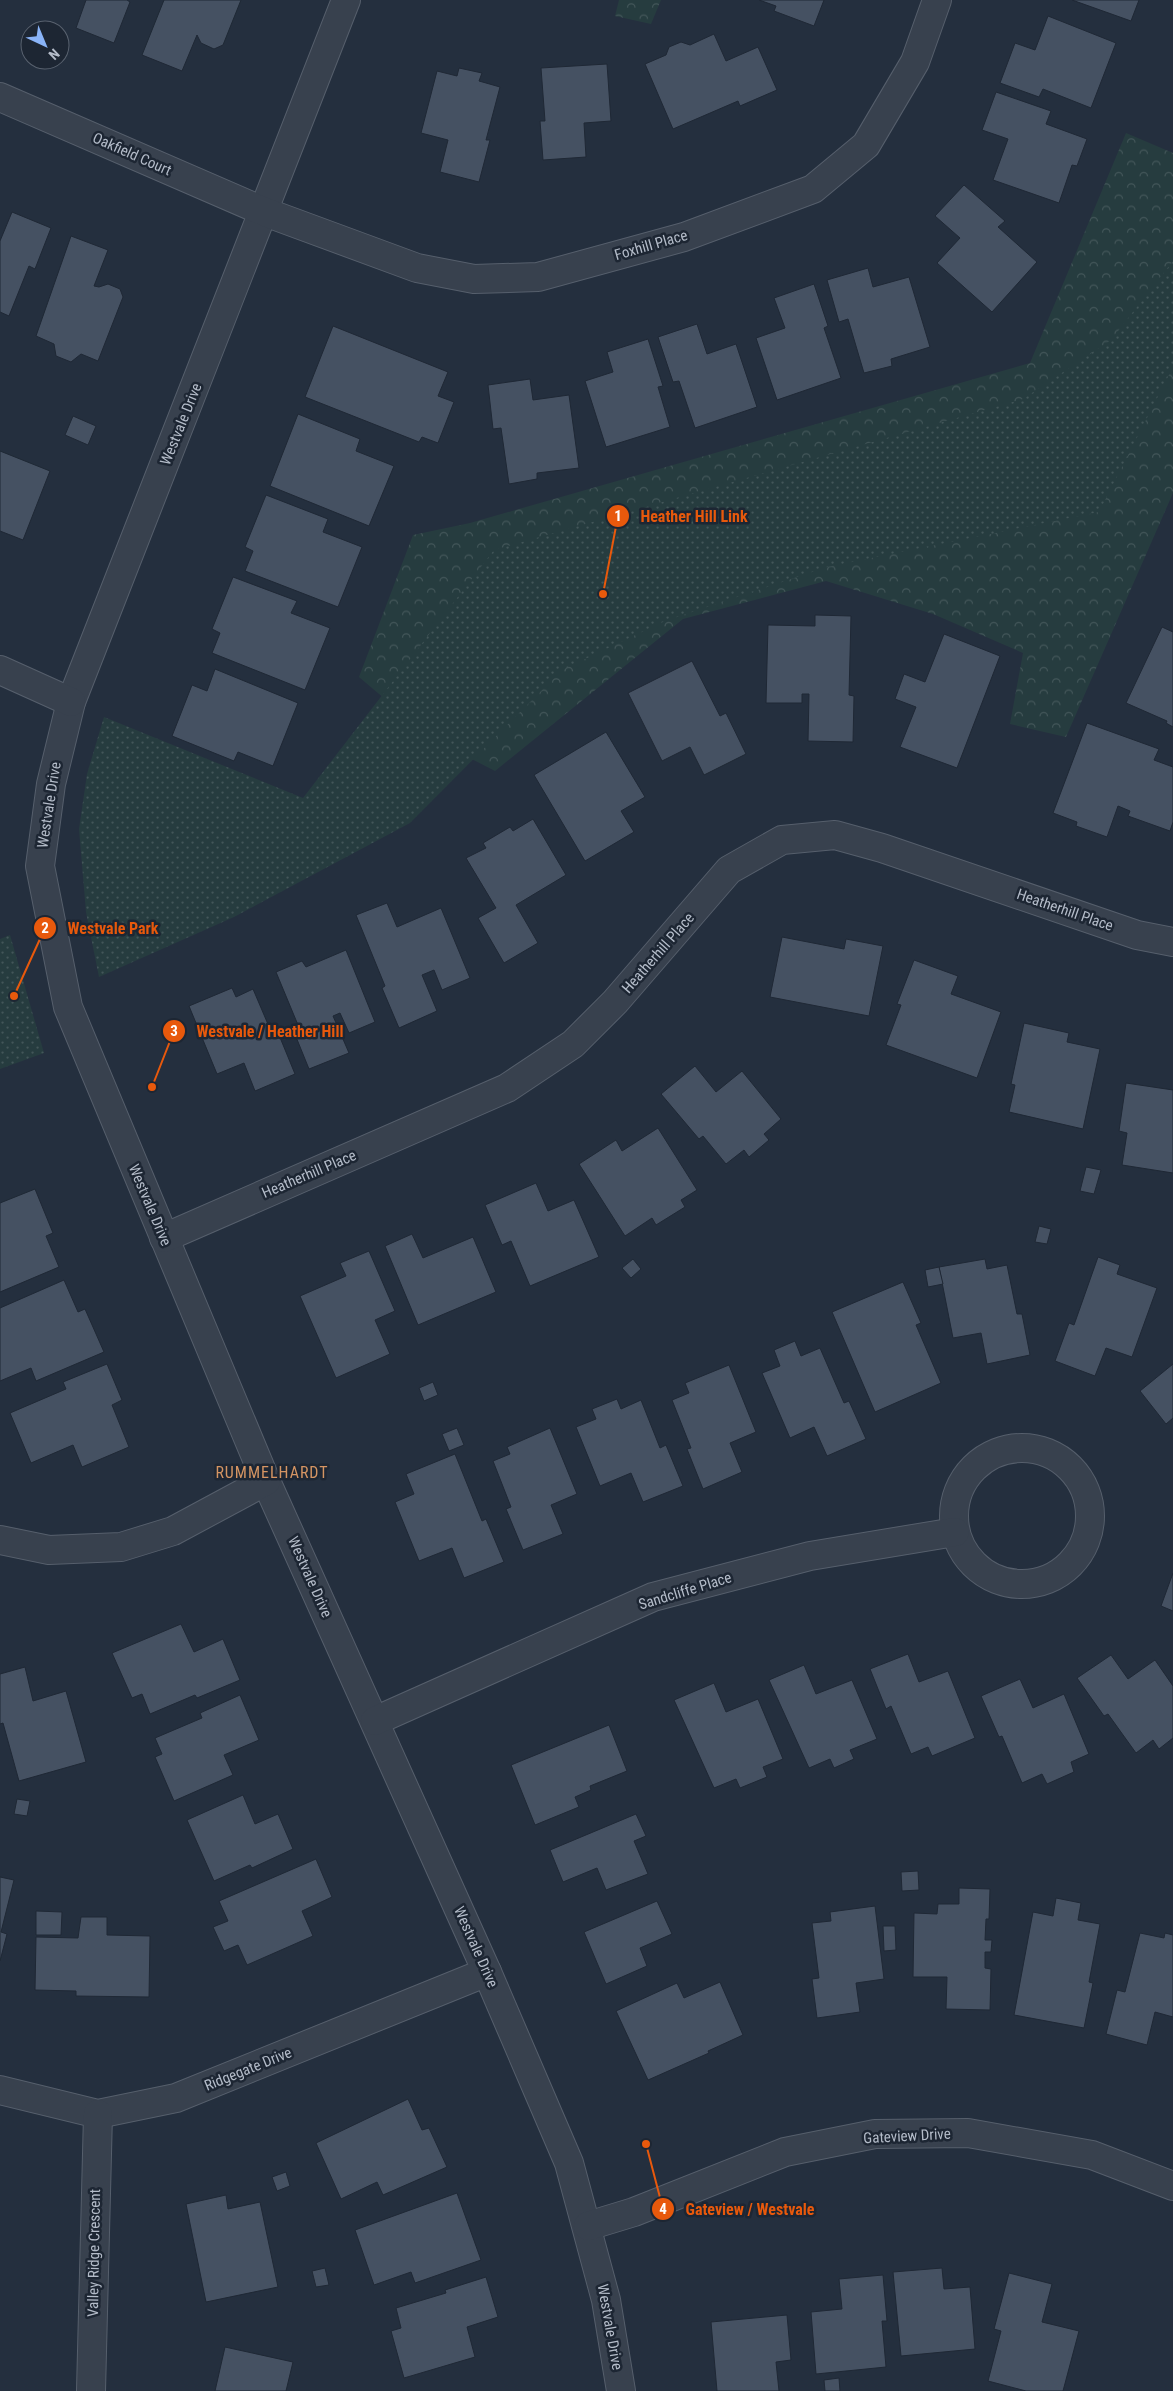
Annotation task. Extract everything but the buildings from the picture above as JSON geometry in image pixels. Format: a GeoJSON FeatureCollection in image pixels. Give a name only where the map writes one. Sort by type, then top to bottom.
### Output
{"type":"FeatureCollection","features":[{"type":"Feature","properties":{"kind":"street","name":"Westvale Drive"},"geometry":{"type":"LineString","coordinates":[[346,0],[265,212],[71,702],[50,784],[40,866],[68,1007],[266,1481],[487,1972],[569,2164],[588,2226],[606,2300],[621,2391]]}},
{"type":"Feature","properties":{"kind":"street","name":"Foxhill Place"},"geometry":{"type":"LineString","coordinates":[[265,212],[417,268],[474,279],[538,277],[684,237],[813,189],[866,145],[915,62],[937,0]]}},
{"type":"Feature","properties":{"kind":"street","name":"Oakfield Court"},"geometry":{"type":"LineString","coordinates":[[0,97],[265,212]]}},
{"type":"Feature","properties":{"kind":"street"},"geometry":{"type":"LineString","coordinates":[[0,670],[71,702]]}},
{"type":"Feature","properties":{"kind":"street","name":"Heatherhill Place"},"geometry":{"type":"LineString","coordinates":[[164,1238],[507,1088],[573,1044],[615,1002],[729,870],[782,840],[835,835],[882,848],[1137,935],[1173,942]]}},
{"type":"Feature","properties":{"kind":"street"},"geometry":{"type":"LineString","coordinates":[[1006,1448],[1030,1448],[1046,1451],[1066,1463],[1075,1472],[1087,1493],[1090,1514],[1088,1534],[1075,1559],[1066,1568],[1046,1580],[1015,1584],[993,1578],[981,1571],[965,1554],[955,1532],[954,1507],[965,1477],[992,1454],[1006,1448]]}},
{"type":"Feature","properties":{"kind":"street"},"geometry":{"type":"LineString","coordinates":[[0,1540],[49,1550],[121,1547],[173,1531],[266,1481]]}},
{"type":"Feature","properties":{"kind":"street","name":"Sandcliffe Place"},"geometry":{"type":"LineString","coordinates":[[375,1721],[653,1597],[810,1556],[955,1532]]}},
{"type":"Feature","properties":{"kind":"street","name":"Ridgegate Drive"},"geometry":{"type":"LineString","coordinates":[[0,2090],[98,2114],[176,2098],[487,1972]]}},
{"type":"Feature","properties":{"kind":"street","name":"Valley Ridge Crescent"},"geometry":{"type":"LineString","coordinates":[[91,2391],[98,2114]]}},
{"type":"Feature","properties":{"kind":"street","name":"Gateview Drive"},"geometry":{"type":"LineString","coordinates":[[588,2226],[634,2212],[785,2152],[875,2134],[968,2133],[1092,2155],[1173,2186]]}},
{"type":"Feature","properties":{"kind":"green space"},"geometry":{"type":"Polygon","coordinates":[[[619,0],[661,0],[651,24],[615,16],[619,0]]]}},
{"type":"Feature","properties":{"kind":"green space"},"geometry":{"type":"Polygon","coordinates":[[[1126,133],[1173,153],[1173,493],[1066,737],[1010,724],[1023,653],[933,614],[826,581],[683,619],[495,771],[431,738],[359,677],[413,535],[470,523],[1030,363],[1126,133]]]}},
{"type":"Feature","properties":{"kind":"green space"},"geometry":{"type":"Polygon","coordinates":[[[1173,261],[1173,367],[1099,512],[827,567],[665,621],[562,670],[410,823],[234,917],[99,977],[86,912],[79,829],[87,774],[104,717],[303,798],[494,550],[1023,399],[1111,340],[1173,261]]]}},
{"type":"Feature","properties":{"kind":"green space"},"geometry":{"type":"Polygon","coordinates":[[[10,935],[44,1053],[0,1069],[0,939],[10,935]]]}},
{"type":"Feature","properties":{"kind":"place","name":"Heather Hill Link"},"geometry":{"type":"Point","coordinates":[603,594]}},
{"type":"Feature","properties":{"kind":"place","name":"Westvale Park"},"geometry":{"type":"Point","coordinates":[14,996]}},
{"type":"Feature","properties":{"kind":"place","name":"Westvale / Heather Hill"},"geometry":{"type":"Point","coordinates":[152,1087]}},
{"type":"Feature","properties":{"kind":"place","name":"Gateview / Westvale"},"geometry":{"type":"Point","coordinates":[646,2144]}},
{"type":"Feature","properties":{"kind":"district","name":"RUMMELHARDT"},"geometry":{"type":"Point","coordinates":[272,1472]}}]}
